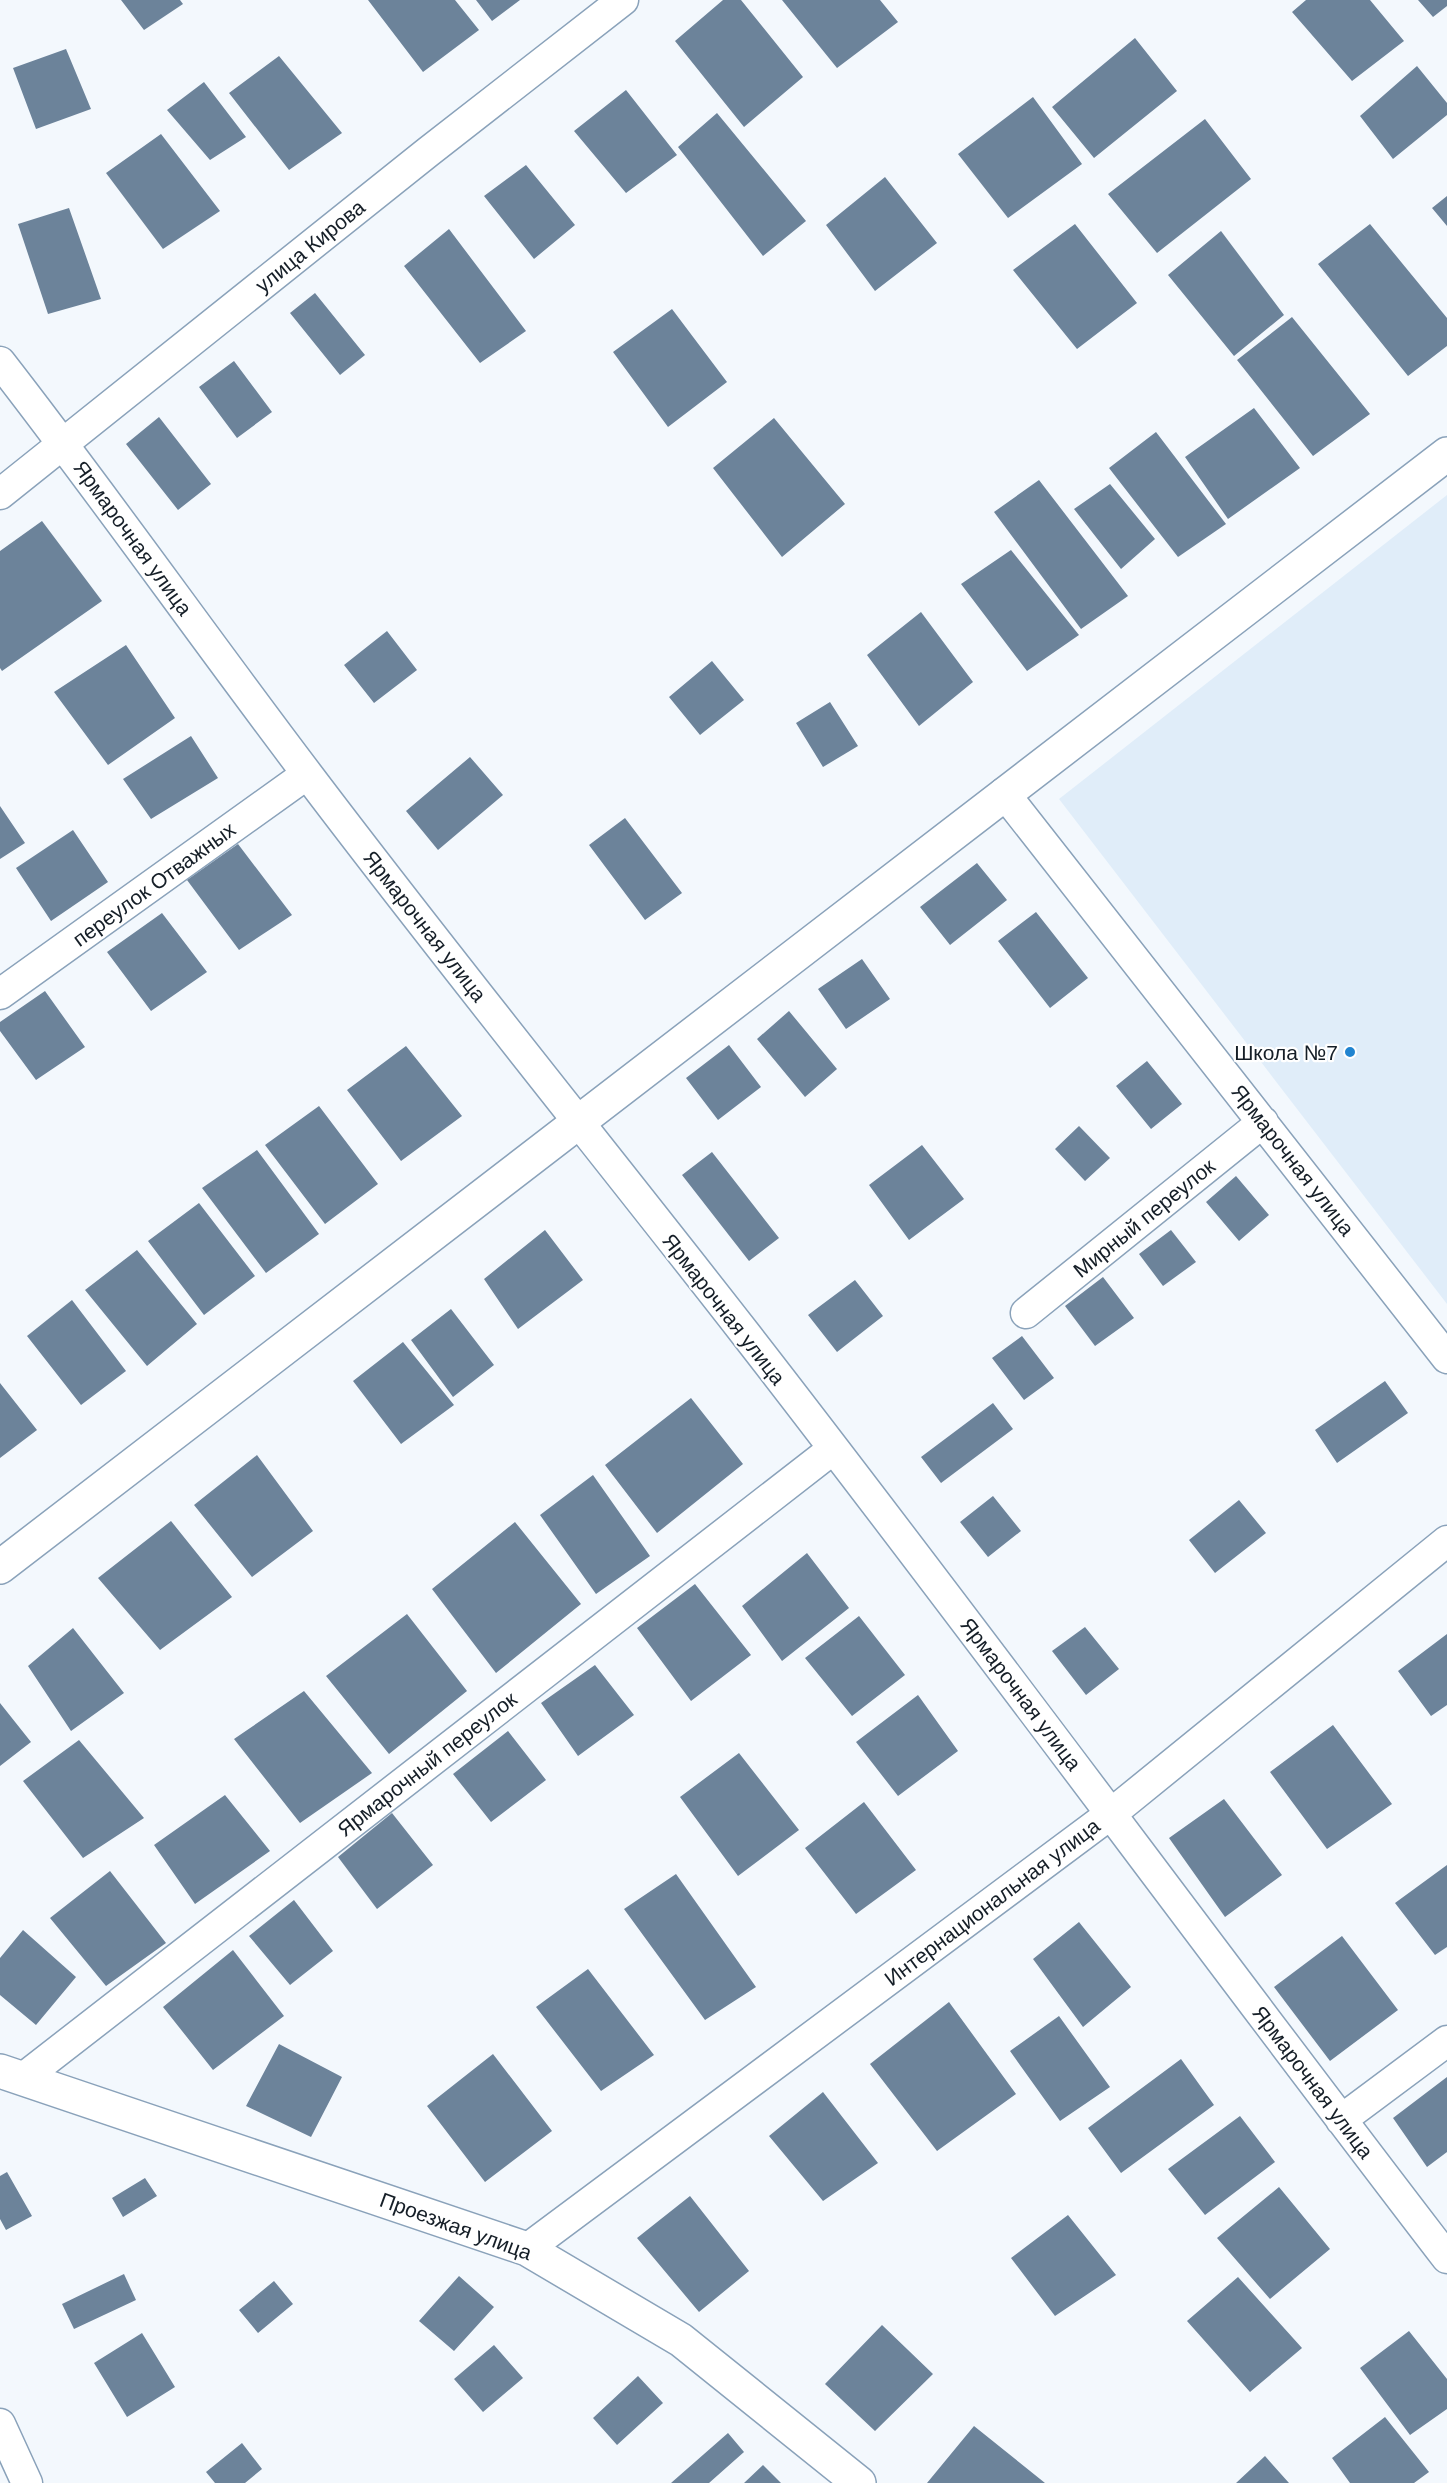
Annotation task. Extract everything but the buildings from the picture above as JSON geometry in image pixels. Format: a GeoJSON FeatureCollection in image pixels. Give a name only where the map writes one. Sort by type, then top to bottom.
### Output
{"type":"FeatureCollection","features":[{"type":"Feature","properties":{"kind":"main road"},"geometry":{"type":"LineString","coordinates":[[0,1568],[1447,454]]}},
{"type":"Feature","properties":{"kind":"main road","name":"Проезжая улица"},"geometry":{"type":"LineString","coordinates":[[11,2075],[527,2249],[681,2340],[859,2483]]}},
{"type":"Feature","properties":{"kind":"street","name":"улица Кирова"},"geometry":{"type":"LineString","coordinates":[[0,494],[428,152],[623,0]]}},
{"type":"Feature","properties":{"kind":"street","name":"Ярмарочная улица"},"geometry":{"type":"LineString","coordinates":[[0,362],[64,444],[307,774],[578,1124],[744,1333],[1112,1813],[1447,2258]]}},
{"type":"Feature","properties":{"kind":"street","name":"переулок Отважных"},"geometry":{"type":"LineString","coordinates":[[0,994],[307,774]]}},
{"type":"Feature","properties":{"kind":"street","name":"Ярмарочная улица"},"geometry":{"type":"LineString","coordinates":[[1004,793],[1447,1358]]}},
{"type":"Feature","properties":{"kind":"street","name":"Мирный переулок"},"geometry":{"type":"LineString","coordinates":[[1026,1313],[1263,1122]]}},
{"type":"Feature","properties":{"kind":"street","name":"Ярмарочный переулок"},"geometry":{"type":"LineString","coordinates":[[11,2075],[833,1449]]}},
{"type":"Feature","properties":{"kind":"street","name":"Интернациональная улица"},"geometry":{"type":"LineString","coordinates":[[527,2249],[1112,1813],[1447,1542]]}},
{"type":"Feature","properties":{"kind":"street"},"geometry":{"type":"LineString","coordinates":[[1341,2120],[1447,2041]]}},
{"type":"Feature","properties":{"kind":"street"},"geometry":{"type":"LineString","coordinates":[[0,2424],[27,2483]]}},
{"type":"Feature","properties":{"kind":"shaded area","name":"Школа №7"},"geometry":{"type":"Polygon","coordinates":[[[1447,495],[1447,1304],[1059,799],[1447,495]]]}},
{"type":"Feature","properties":{"kind":"place","name":"Школа №7"},"geometry":{"type":"Point","coordinates":[1350,1052]}}]}
